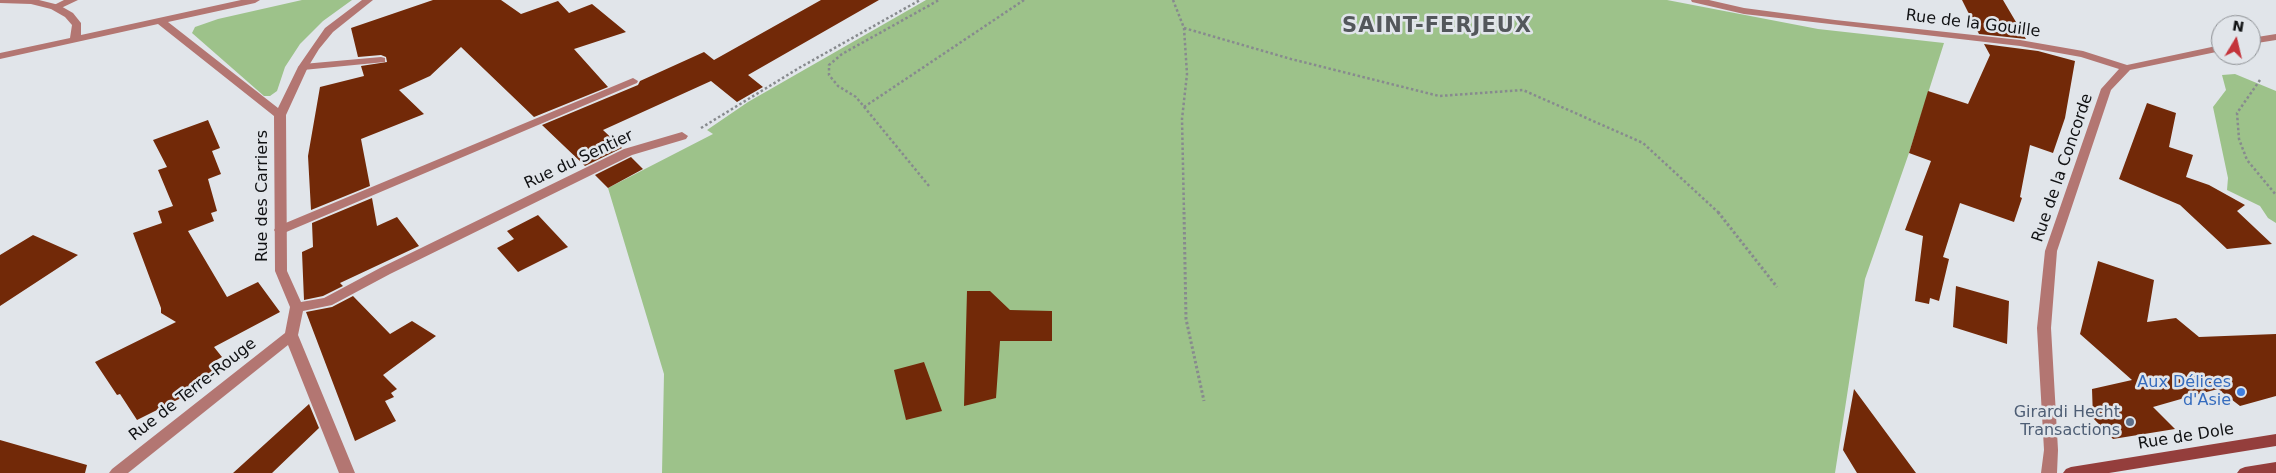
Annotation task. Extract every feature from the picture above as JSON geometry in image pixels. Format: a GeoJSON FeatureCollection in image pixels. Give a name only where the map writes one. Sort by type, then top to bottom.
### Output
{"type":"FeatureCollection","features":[{"type":"Feature","properties":{"kind":"main road","name":"Rue de Dole"},"geometry":{"type":"LineString","coordinates":[[2071,473],[2276,440]]}},
{"type":"Feature","properties":{"kind":"main road"},"geometry":{"type":"LineString","coordinates":[[2245,473],[2276,468]]}},
{"type":"Feature","properties":{"kind":"street"},"geometry":{"type":"LineString","coordinates":[[0,0],[30,1],[55,7],[69,15],[76,25],[75,38]]}},
{"type":"Feature","properties":{"kind":"street"},"geometry":{"type":"LineString","coordinates":[[55,7],[73,0]]}},
{"type":"Feature","properties":{"kind":"street"},"geometry":{"type":"LineString","coordinates":[[0,56],[255,0]]}},
{"type":"Feature","properties":{"kind":"street","name":"Rue des Carriers"},"geometry":{"type":"LineString","coordinates":[[297,307],[281,271],[280,115],[303,66],[329,30],[368,0]]}},
{"type":"Feature","properties":{"kind":"street","name":"Rue de la Gouille"},"geometry":{"type":"LineString","coordinates":[[1696,0],[1744,10],[1834,23],[2020,43],[2083,54],[2126,68]]}},
{"type":"Feature","properties":{"kind":"street","name":"Rue des Carriers"},"geometry":{"type":"LineString","coordinates":[[160,21],[280,115]]}},
{"type":"Feature","properties":{"kind":"street"},"geometry":{"type":"LineString","coordinates":[[2261,39],[2276,37]]}},
{"type":"Feature","properties":{"kind":"street"},"geometry":{"type":"LineString","coordinates":[[2126,68],[2211,50]]}},
{"type":"Feature","properties":{"kind":"street"},"geometry":{"type":"LineString","coordinates":[[303,66],[381,60]]}},
{"type":"Feature","properties":{"kind":"street","name":"Rue de la Concorde"},"geometry":{"type":"LineString","coordinates":[[2049,473],[2051,450],[2044,328],[2051,252],[2106,89],[2126,68]]}},
{"type":"Feature","properties":{"kind":"street"},"geometry":{"type":"LineString","coordinates":[[280,230],[633,81]]}},
{"type":"Feature","properties":{"kind":"street","name":"Rue du Sentier"},"geometry":{"type":"LineString","coordinates":[[297,307],[327,302],[628,152],[682,136]]}},
{"type":"Feature","properties":{"kind":"street"},"geometry":{"type":"LineString","coordinates":[[297,307],[291,335],[347,473]]}},
{"type":"Feature","properties":{"kind":"street","name":"Rue de Terre-Rouge"},"geometry":{"type":"LineString","coordinates":[[117,473],[291,335]]}},
{"type":"Feature","properties":{"kind":"path"},"geometry":{"type":"LineString","coordinates":[[682,136],[700,129],[799,68],[920,0]]}},
{"type":"Feature","properties":{"kind":"path"},"geometry":{"type":"LineString","coordinates":[[929,186],[856,97],[838,86],[829,75],[829,65],[842,54],[939,0]]}},
{"type":"Feature","properties":{"kind":"path"},"geometry":{"type":"LineString","coordinates":[[864,107],[1024,0]]}},
{"type":"Feature","properties":{"kind":"path"},"geometry":{"type":"LineString","coordinates":[[1174,0],[1184,28],[1187,74],[1182,119],[1186,319],[1204,401]]}},
{"type":"Feature","properties":{"kind":"path"},"geometry":{"type":"LineString","coordinates":[[1184,28],[1291,59],[1440,96],[1523,90],[1643,143],[1721,215],[1777,287]]}},
{"type":"Feature","properties":{"kind":"path"},"geometry":{"type":"LineString","coordinates":[[2260,80],[2245,100],[2238,114],[2239,139],[2247,160],[2276,195]]}},
{"type":"Feature","properties":{"kind":"green space"},"geometry":{"type":"Polygon","coordinates":[[[302,0],[352,0],[323,21],[300,44],[285,67],[277,91],[270,96],[264,96],[192,33],[195,27],[218,19],[302,0]]]}},
{"type":"Feature","properties":{"kind":"green space"},"geometry":{"type":"Polygon","coordinates":[[[926,0],[1667,0],[1818,29],[1944,43],[1909,153],[1865,279],[1835,473],[662,473],[664,374],[608,188],[713,134],[707,130],[748,102],[926,0]]]}},
{"type":"Feature","properties":{"kind":"green space"},"geometry":{"type":"Polygon","coordinates":[[[2235,74],[2276,91],[2276,223],[2268,218],[2260,206],[2227,190],[2228,178],[2213,107],[2226,90],[2222,75],[2235,74]]]}},
{"type":"Feature","properties":{"kind":"building"},"geometry":{"type":"Polygon","coordinates":[[[433,0],[501,0],[521,14],[558,1],[569,13],[592,4],[626,32],[574,49],[608,87],[534,117],[461,47],[430,76],[399,90],[424,114],[361,139],[370,186],[311,210],[308,156],[320,87],[364,76],[361,66],[387,62],[386,57],[381,55],[358,57],[351,28],[433,0]]]}},
{"type":"Feature","properties":{"kind":"building"},"geometry":{"type":"Polygon","coordinates":[[[821,0],[879,0],[748,75],[763,87],[737,102],[711,81],[603,130],[622,148],[585,166],[542,125],[638,85],[640,81],[704,52],[714,60],[821,0]]]}},
{"type":"Feature","properties":{"kind":"building"},"geometry":{"type":"Polygon","coordinates":[[[1962,0],[2003,0],[2026,39],[1979,34],[1962,0]]]}},
{"type":"Feature","properties":{"kind":"building"},"geometry":{"type":"Polygon","coordinates":[[[1984,44],[2038,51],[2075,61],[2065,118],[2053,153],[2030,145],[2020,197],[2022,198],[2014,222],[1960,203],[1943,257],[1949,259],[1939,301],[1930,298],[1929,304],[1915,301],[1923,236],[1905,230],[1931,161],[1909,153],[1928,91],[1968,104],[1990,55],[1984,44]]]}},
{"type":"Feature","properties":{"kind":"building"},"geometry":{"type":"Polygon","coordinates":[[[2147,103],[2176,113],[2169,147],[2193,155],[2186,177],[2209,185],[2245,205],[2237,211],[2272,244],[2227,249],[2180,205],[2119,179],[2147,103]]]}},
{"type":"Feature","properties":{"kind":"building"},"geometry":{"type":"Polygon","coordinates":[[[208,120],[220,148],[212,151],[221,174],[208,179],[217,211],[211,213],[214,221],[188,231],[227,297],[258,282],[280,312],[214,347],[222,357],[213,362],[218,369],[193,392],[137,420],[120,394],[117,395],[95,362],[176,322],[161,313],[161,308],[133,233],[162,223],[158,211],[173,206],[158,170],[167,167],[153,140],[208,120]]]}},
{"type":"Feature","properties":{"kind":"building"},"geometry":{"type":"Polygon","coordinates":[[[631,157],[643,169],[608,188],[595,175],[631,157]]]}},
{"type":"Feature","properties":{"kind":"building"},"geometry":{"type":"Polygon","coordinates":[[[372,198],[377,226],[397,217],[419,246],[340,283],[343,286],[323,296],[304,300],[302,252],[313,247],[312,223],[372,198]]]}},
{"type":"Feature","properties":{"kind":"building"},"geometry":{"type":"Polygon","coordinates":[[[538,215],[568,247],[518,272],[497,248],[514,239],[507,231],[538,215]]]}},
{"type":"Feature","properties":{"kind":"building"},"geometry":{"type":"Polygon","coordinates":[[[33,235],[78,255],[0,306],[0,255],[33,235]]]}},
{"type":"Feature","properties":{"kind":"building"},"geometry":{"type":"Polygon","coordinates":[[[2098,261],[2154,280],[2147,322],[2176,318],[2199,337],[2276,334],[2276,396],[2240,406],[2218,389],[2195,395],[2153,407],[2175,429],[2113,439],[2093,418],[2092,389],[2132,380],[2080,334],[2098,261]]]}},
{"type":"Feature","properties":{"kind":"building"},"geometry":{"type":"Polygon","coordinates":[[[1956,286],[2009,301],[2007,344],[1953,327],[1956,286]]]}},
{"type":"Feature","properties":{"kind":"building"},"geometry":{"type":"Polygon","coordinates":[[[967,291],[990,291],[1010,310],[1052,311],[1052,341],[1000,341],[996,398],[964,406],[967,291]]]}},
{"type":"Feature","properties":{"kind":"building"},"geometry":{"type":"Polygon","coordinates":[[[353,296],[390,334],[412,321],[436,336],[383,375],[397,389],[391,393],[394,397],[385,401],[396,421],[355,441],[306,312],[332,307],[353,296]]]}},
{"type":"Feature","properties":{"kind":"building"},"geometry":{"type":"Polygon","coordinates":[[[924,362],[942,411],[906,420],[894,370],[924,362]]]}},
{"type":"Feature","properties":{"kind":"building"},"geometry":{"type":"Polygon","coordinates":[[[1854,389],[1916,473],[1857,473],[1843,450],[1854,389]]]}},
{"type":"Feature","properties":{"kind":"building"},"geometry":{"type":"Polygon","coordinates":[[[309,404],[319,428],[272,473],[233,473],[309,404]]]}},
{"type":"Feature","properties":{"kind":"building"},"geometry":{"type":"Polygon","coordinates":[[[0,440],[87,465],[85,473],[0,473],[0,440]]]}},
{"type":"Feature","properties":{"kind":"place","name":"Aux Délices d'Asie"},"geometry":{"type":"Point","coordinates":[2241,392]}},
{"type":"Feature","properties":{"kind":"place","name":"Girardi Hecht Transactions"},"geometry":{"type":"Point","coordinates":[2130,422]}},
{"type":"Feature","properties":{"kind":"district","name":"SAINT-FERJEUX"},"geometry":{"type":"Point","coordinates":[1437,27]}}]}
